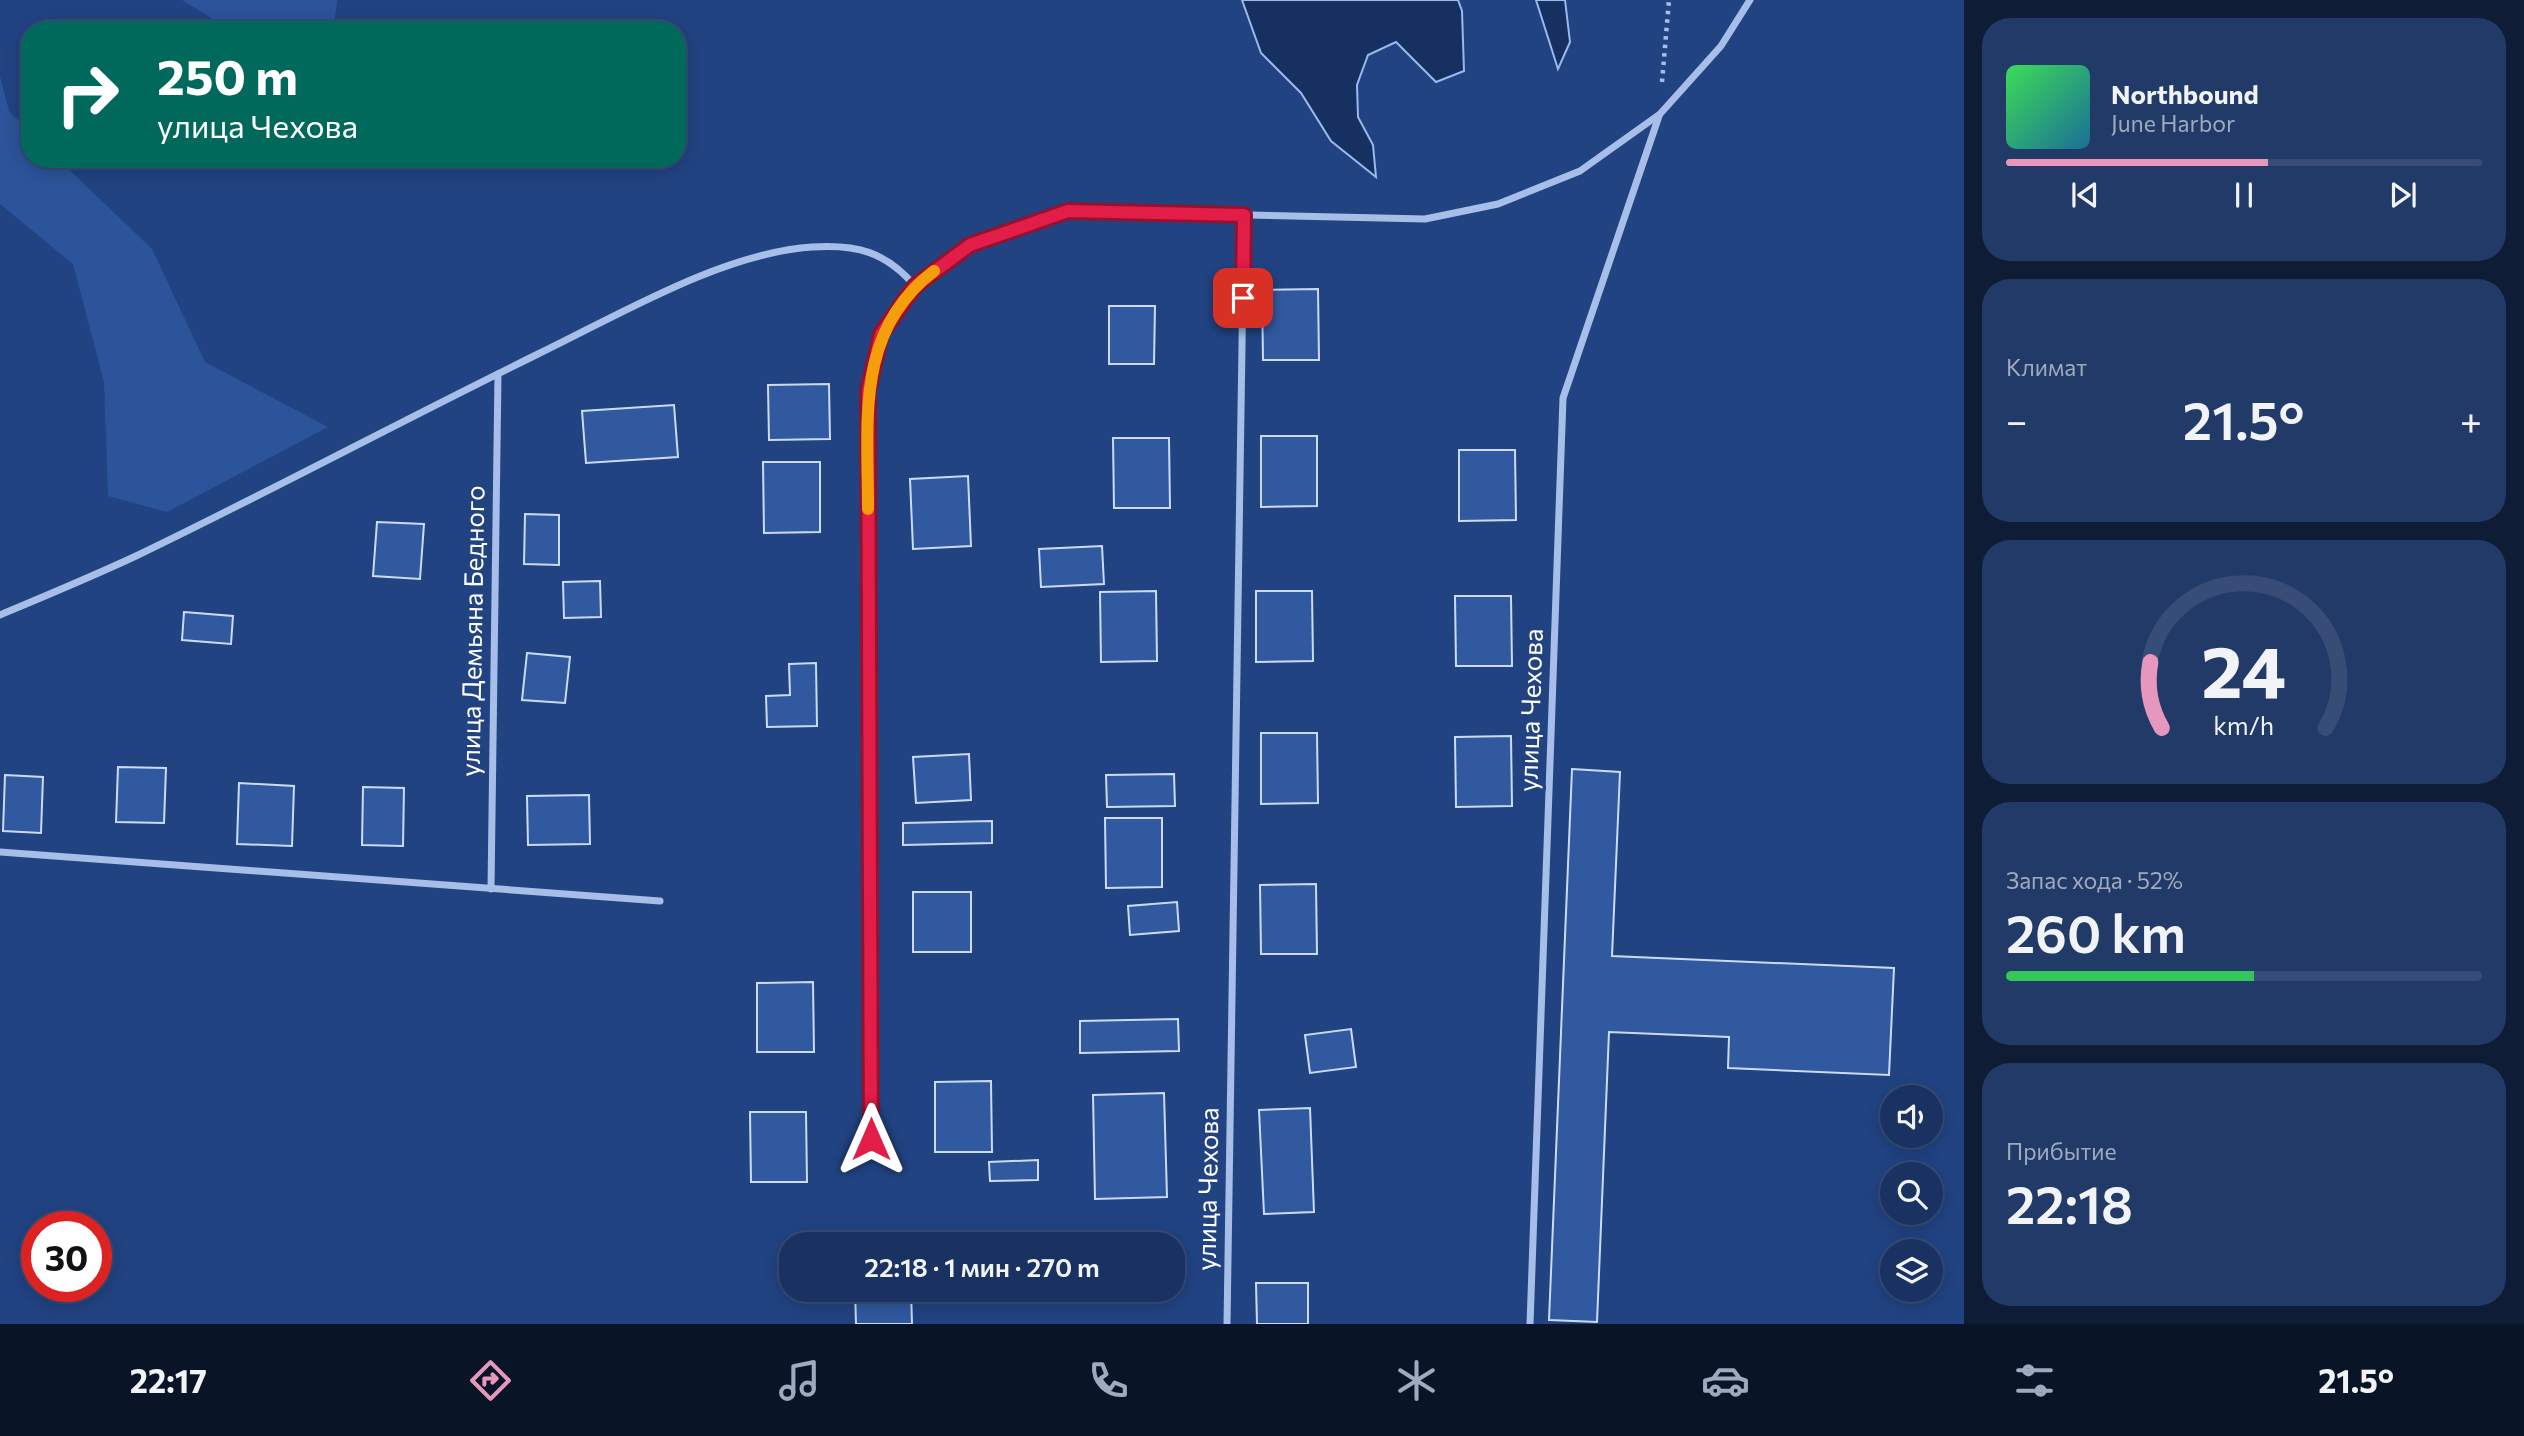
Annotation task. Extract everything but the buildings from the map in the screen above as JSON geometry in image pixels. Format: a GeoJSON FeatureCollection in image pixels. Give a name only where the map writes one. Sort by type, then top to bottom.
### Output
{"type":"FeatureCollection","features":[{"type":"Feature","properties":{"kind":"street"},"geometry":{"type":"LineString","coordinates":[[871,1139],[868,391],[881,334],[915,286],[970,245],[1068,211],[1425,219],[1498,204],[1580,172],[1660,114],[1721,46],[1750,0]]}},
{"type":"Feature","properties":{"kind":"street","name":"улица Чехова"},"geometry":{"type":"LineString","coordinates":[[1530,1324],[1563,398],[1660,114]]}},
{"type":"Feature","properties":{"kind":"street","name":"улица Чехова"},"geometry":{"type":"LineString","coordinates":[[1227,1324],[1244,215]]}},
{"type":"Feature","properties":{"kind":"street"},"geometry":{"type":"LineString","coordinates":[[0,615],[134,557],[498,374],[677,287],[727,267],[799,249],[855,247],[896,264],[915,286]]}},
{"type":"Feature","properties":{"kind":"street","name":"улица Демьяна Бедного"},"geometry":{"type":"LineString","coordinates":[[491,889],[498,374]]}},
{"type":"Feature","properties":{"kind":"street"},"geometry":{"type":"LineString","coordinates":[[0,852],[660,901]]}},
{"type":"Feature","properties":{"kind":"path"},"geometry":{"type":"LineString","coordinates":[[1660,114],[1663,37],[1669,0]]}},
{"type":"Feature","properties":{"kind":"shaded area"},"geometry":{"type":"Polygon","coordinates":[[[182,0],[337,0],[332,21],[216,21],[182,0]]]}},
{"type":"Feature","properties":{"kind":"shaded area"},"geometry":{"type":"Polygon","coordinates":[[[1242,0],[1458,0],[1462,11],[1464,71],[1436,82],[1396,42],[1368,55],[1357,85],[1358,117],[1373,145],[1376,177],[1331,141],[1301,93],[1261,53],[1242,0]]]}},
{"type":"Feature","properties":{"kind":"shaded area"},"geometry":{"type":"Polygon","coordinates":[[[1536,0],[1565,0],[1570,42],[1558,69],[1536,0]]]}},
{"type":"Feature","properties":{"kind":"shaded area"},"geometry":{"type":"Polygon","coordinates":[[[0,76],[9,111],[21,123],[21,168],[67,168],[152,249],[205,362],[328,427],[167,512],[108,496],[104,382],[73,264],[0,204],[0,76]]]}},
{"type":"Feature","properties":{"kind":"slow traffic"},"geometry":{"type":"LineString","coordinates":[[868,509],[868,391],[881,334],[915,286],[934,271]]}},
{"type":"Feature","properties":{"kind":"route"},"geometry":{"type":"LineString","coordinates":[[871,1139],[868,391],[881,334],[915,286],[970,245],[1068,211],[1244,215],[1243,298]]}}]}
